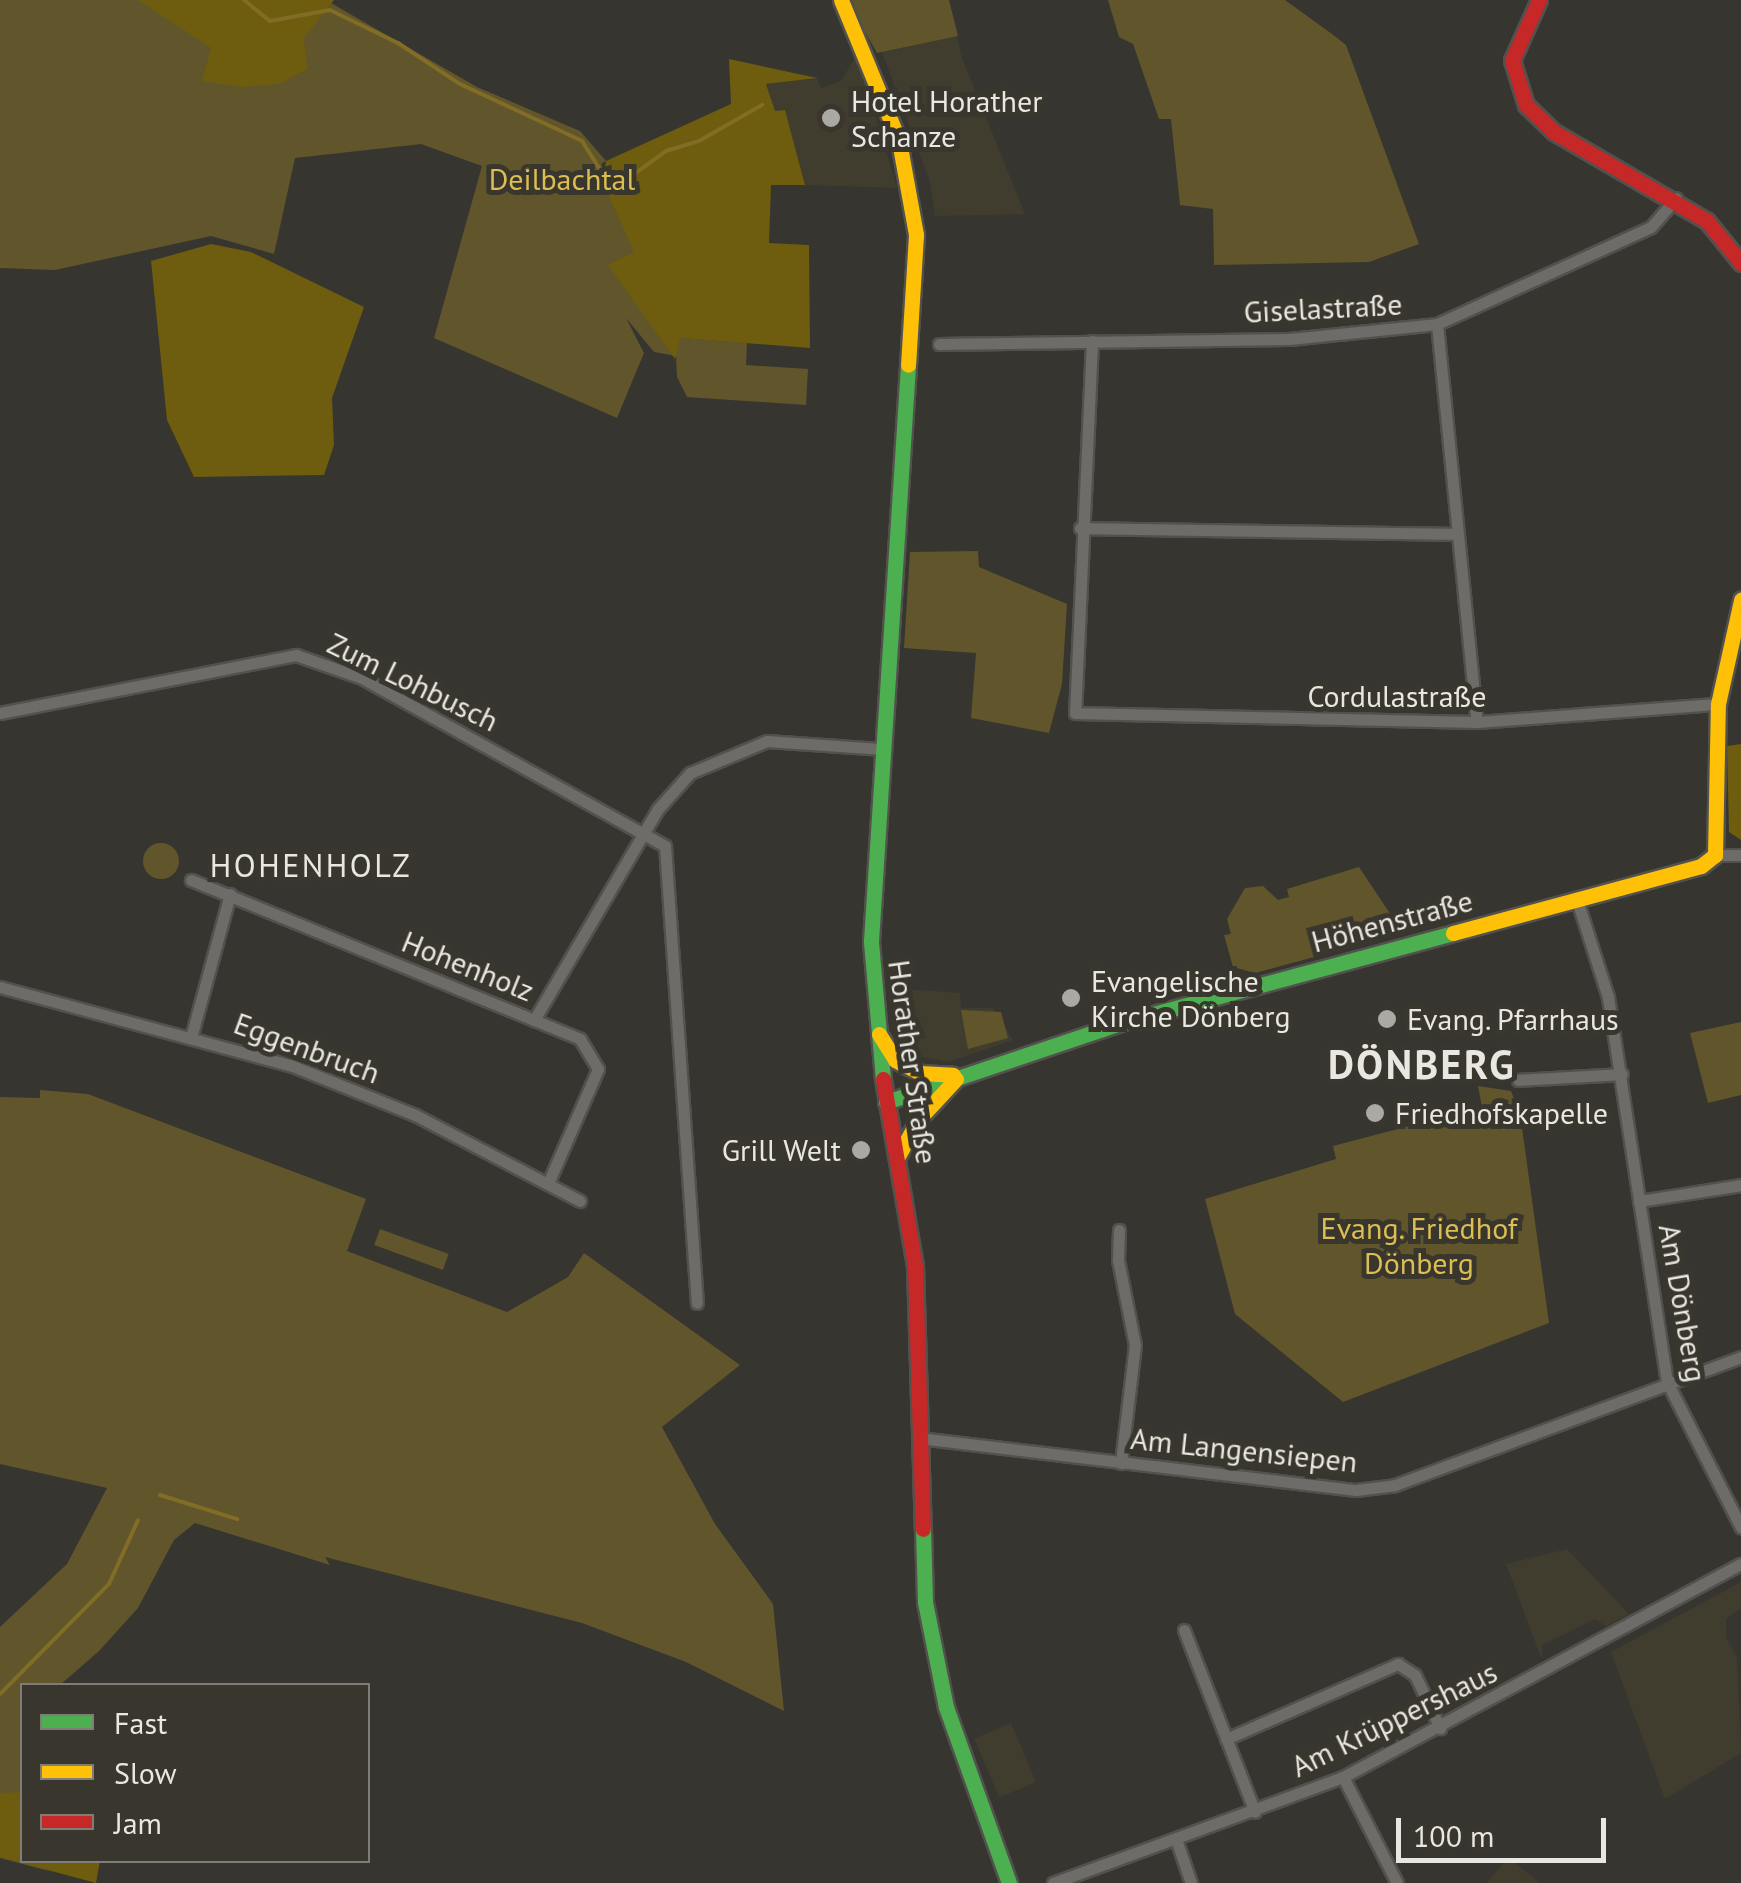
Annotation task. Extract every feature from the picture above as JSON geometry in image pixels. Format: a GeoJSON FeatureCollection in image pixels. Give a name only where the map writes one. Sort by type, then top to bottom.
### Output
{"type":"FeatureCollection","features":[{"type":"Feature","properties":{"kind":"main road","name":"Horather Straße"},"geometry":{"type":"LineString","coordinates":[[841,0],[899,141],[916,235],[880,748],[870,941],[874,1026],[916,1266],[919,1438],[930,1635],[946,1707],[1010,1883]]}},
{"type":"Feature","properties":{"kind":"main road"},"geometry":{"type":"LineString","coordinates":[[1540,0],[1512,60],[1526,104],[1554,132],[1676,198],[1707,221],[1741,263]]}},
{"type":"Feature","properties":{"kind":"main road"},"geometry":{"type":"LineString","coordinates":[[1714,854],[1718,704],[1741,600]]}},
{"type":"Feature","properties":{"kind":"main road","name":"Höhenstraße"},"geometry":{"type":"LineString","coordinates":[[886,1102],[1128,1021],[1701,866],[1714,854]]}},
{"type":"Feature","properties":{"kind":"main road"},"geometry":{"type":"LineString","coordinates":[[874,1026],[896,1060],[920,1072],[959,1076]]}},
{"type":"Feature","properties":{"kind":"main road"},"geometry":{"type":"LineString","coordinates":[[897,1158],[918,1120],[959,1076]]}},
{"type":"Feature","properties":{"kind":"street","name":"Giselastraße"},"geometry":{"type":"LineString","coordinates":[[939,344],[1288,339],[1437,324],[1651,227],[1676,198]]}},
{"type":"Feature","properties":{"kind":"street"},"geometry":{"type":"LineString","coordinates":[[1437,324],[1455,534],[1477,722]]}},
{"type":"Feature","properties":{"kind":"street"},"geometry":{"type":"LineString","coordinates":[[1092,341],[1080,528],[1455,534]]}},
{"type":"Feature","properties":{"kind":"street","name":"Cordulastraße"},"geometry":{"type":"LineString","coordinates":[[1080,528],[1074,713],[1477,722],[1718,704]]}},
{"type":"Feature","properties":{"kind":"street","name":"Zum Lohbusch"},"geometry":{"type":"LineString","coordinates":[[0,712],[296,654],[362,678],[665,846],[697,1303]]}},
{"type":"Feature","properties":{"kind":"street"},"geometry":{"type":"LineString","coordinates":[[534,1020],[671,790],[690,774],[748,745],[880,748]]}},
{"type":"Feature","properties":{"kind":"street","name":"Höhenstraße"},"geometry":{"type":"LineString","coordinates":[[1714,854],[1741,856]]}},
{"type":"Feature","properties":{"kind":"street","name":"Hohenholz"},"geometry":{"type":"LineString","coordinates":[[190,880],[580,1039],[595,1054],[598,1068],[549,1180]]}},
{"type":"Feature","properties":{"kind":"street"},"geometry":{"type":"LineString","coordinates":[[192,1034],[230,894]]}},
{"type":"Feature","properties":{"kind":"street","name":"Am Dönberg"},"geometry":{"type":"LineString","coordinates":[[1577,900],[1608,996],[1667,1382],[1741,1527]]}},
{"type":"Feature","properties":{"kind":"street","name":"Eggenbruch"},"geometry":{"type":"LineString","coordinates":[[0,986],[192,1034],[368,1095],[549,1180],[580,1200]]}},
{"type":"Feature","properties":{"kind":"street"},"geometry":{"type":"LineString","coordinates":[[1518,1080],[1622,1074]]}},
{"type":"Feature","properties":{"kind":"street"},"geometry":{"type":"LineString","coordinates":[[1639,1201],[1741,1185]]}},
{"type":"Feature","properties":{"kind":"street"},"geometry":{"type":"LineString","coordinates":[[1119,1230],[1135,1345],[1120,1463]]}},
{"type":"Feature","properties":{"kind":"street","name":"Am Langensiepen"},"geometry":{"type":"LineString","coordinates":[[919,1438],[1356,1490],[1395,1485],[1741,1357]]}},
{"type":"Feature","properties":{"kind":"street","name":"Am Krüppershaus"},"geometry":{"type":"LineString","coordinates":[[1053,1883],[1177,1842],[1343,1777],[1741,1564]]}},
{"type":"Feature","properties":{"kind":"street"},"geometry":{"type":"LineString","coordinates":[[1184,1630],[1255,1812]]}},
{"type":"Feature","properties":{"kind":"street"},"geometry":{"type":"LineString","coordinates":[[1226,1739],[1398,1664],[1414,1675],[1440,1728]]}},
{"type":"Feature","properties":{"kind":"street"},"geometry":{"type":"LineString","coordinates":[[1343,1777],[1397,1883]]}},
{"type":"Feature","properties":{"kind":"street"},"geometry":{"type":"LineString","coordinates":[[1177,1842],[1191,1883]]}},
{"type":"Feature","properties":{"kind":"shaded area"},"geometry":{"type":"Polygon","coordinates":[[[138,0],[334,0],[304,38],[307,69],[279,84],[242,87],[202,81],[211,48],[138,0]]]}},
{"type":"Feature","properties":{"kind":"shaded area"},"geometry":{"type":"Polygon","coordinates":[[[957,36],[962,58],[1025,214],[935,216],[930,182],[882,52],[957,36]]]}},
{"type":"Feature","properties":{"kind":"shaded area","name":"Hotel Horather Schanze"},"geometry":{"type":"Polygon","coordinates":[[[857,54],[897,188],[805,185],[785,110],[775,112],[766,84],[817,78],[821,88],[841,81],[857,54]]]}},
{"type":"Feature","properties":{"kind":"shaded area"},"geometry":{"type":"Polygon","coordinates":[[[729,59],[817,78],[766,84],[775,111],[785,110],[805,185],[771,185],[769,243],[809,245],[810,348],[680,338],[675,359],[608,265],[634,252],[603,183],[606,161],[731,104],[729,59]]]}},
{"type":"Feature","properties":{"kind":"shaded area"},"geometry":{"type":"Polygon","coordinates":[[[211,244],[251,252],[364,307],[332,398],[334,445],[324,475],[194,477],[167,420],[151,261],[211,244]]]}},
{"type":"Feature","properties":{"kind":"shaded area"},"geometry":{"type":"Polygon","coordinates":[[[1741,744],[1741,840],[1729,832],[1727,746],[1741,744]]]}},
{"type":"Feature","properties":{"kind":"shaded area"},"geometry":{"type":"Polygon","coordinates":[[[891,988],[960,993],[961,1008],[993,1008],[1013,1040],[948,1062],[912,1055],[899,1041],[891,988]]]}},
{"type":"Feature","properties":{"kind":"shaded area"},"geometry":{"type":"Polygon","coordinates":[[[1567,1549],[1629,1614],[1606,1626],[1595,1619],[1542,1645],[1542,1660],[1506,1564],[1567,1549]]]}},
{"type":"Feature","properties":{"kind":"shaded area"},"geometry":{"type":"Polygon","coordinates":[[[1741,1582],[1741,1608],[1726,1619],[1726,1637],[1737,1657],[1741,1753],[1665,1799],[1611,1652],[1741,1582]]]}},
{"type":"Feature","properties":{"kind":"shaded area"},"geometry":{"type":"Polygon","coordinates":[[[1011,1723],[1036,1782],[999,1798],[974,1739],[1011,1723]]]}},
{"type":"Feature","properties":{"kind":"shaded area"},"geometry":{"type":"Polygon","coordinates":[[[20,1792],[20,1862],[0,1857],[0,1793],[20,1792]]]}},
{"type":"Feature","properties":{"kind":"shaded area"},"geometry":{"type":"Polygon","coordinates":[[[1508,1857],[1540,1883],[1487,1883],[1508,1857]]]}},
{"type":"Feature","properties":{"kind":"shaded area"},"geometry":{"type":"Polygon","coordinates":[[[22,1863],[100,1863],[96,1883],[22,1863]]]}},
{"type":"Feature","properties":{"kind":"green space","name":"Deilbachtal"},"geometry":{"type":"Polygon","coordinates":[[[0,0],[247,0],[324,12],[331,3],[477,87],[580,131],[606,161],[601,164],[683,338],[747,343],[746,365],[808,369],[806,405],[687,397],[677,377],[676,356],[654,352],[626,318],[644,353],[617,418],[434,338],[482,166],[421,144],[295,158],[274,254],[211,236],[55,270],[0,268],[0,0]]]}},
{"type":"Feature","properties":{"kind":"green space"},"geometry":{"type":"Polygon","coordinates":[[[847,0],[949,0],[958,36],[877,53],[847,0]]]}},
{"type":"Feature","properties":{"kind":"green space"},"geometry":{"type":"Polygon","coordinates":[[[1108,0],[1285,0],[1332,34],[1346,45],[1419,244],[1369,262],[1214,265],[1213,209],[1180,205],[1171,119],[1159,119],[1133,44],[1119,37],[1108,0]]]}},
{"type":"Feature","properties":{"kind":"green space"},"geometry":{"type":"Polygon","coordinates":[[[978,551],[979,567],[1067,604],[1062,684],[1049,733],[971,718],[976,653],[904,648],[910,552],[978,551]]]}},
{"type":"Feature","properties":{"kind":"green space"},"geometry":{"type":"Polygon","coordinates":[[[161,843],[174,848],[179,861],[174,874],[161,879],[148,874],[143,861],[148,848],[161,843]]]}},
{"type":"Feature","properties":{"kind":"green space"},"geometry":{"type":"Polygon","coordinates":[[[1359,867],[1403,933],[1255,973],[1233,967],[1224,935],[1231,934],[1227,919],[1245,888],[1263,886],[1278,900],[1289,897],[1287,889],[1359,867]]]}},
{"type":"Feature","properties":{"kind":"green space"},"geometry":{"type":"Polygon","coordinates":[[[961,1010],[1001,1012],[1008,1038],[968,1049],[961,1010]]]}},
{"type":"Feature","properties":{"kind":"green space"},"geometry":{"type":"Polygon","coordinates":[[[1741,1022],[1741,1095],[1708,1103],[1690,1033],[1741,1022]]]}},
{"type":"Feature","properties":{"kind":"green space","name":"Evang. Friedhof Dönberg"},"geometry":{"type":"Polygon","coordinates":[[[1478,1086],[1511,1091],[1520,1113],[1549,1323],[1343,1402],[1235,1314],[1205,1199],[1336,1159],[1333,1146],[1482,1107],[1478,1086]]]}},
{"type":"Feature","properties":{"kind":"green space"},"geometry":{"type":"Polygon","coordinates":[[[40,1090],[88,1094],[366,1199],[347,1251],[507,1312],[568,1277],[584,1253],[740,1365],[662,1427],[715,1524],[773,1604],[784,1711],[686,1662],[582,1623],[325,1557],[330,1565],[195,1523],[174,1540],[138,1608],[99,1651],[62,1683],[20,1683],[20,1863],[53,1872],[0,1858],[0,1627],[67,1564],[107,1488],[0,1464],[0,1097],[40,1098],[40,1090]]]}},
{"type":"Feature","properties":{"kind":"green space"},"geometry":{"type":"Polygon","coordinates":[[[380,1229],[449,1254],[443,1270],[374,1245],[380,1229]]]}},
{"type":"Feature","properties":{"kind":"waterway"},"geometry":{"type":"LineString","coordinates":[[244,0],[270,21],[330,10],[398,43],[460,84],[582,141],[606,179],[629,178],[666,151],[699,141],[762,105]]}},
{"type":"Feature","properties":{"kind":"waterway"},"geometry":{"type":"LineString","coordinates":[[160,1495],[237,1519]]}},
{"type":"Feature","properties":{"kind":"waterway"},"geometry":{"type":"LineString","coordinates":[[0,1694],[109,1584],[138,1520]]}},
{"type":"Feature","properties":{"kind":"traffic: fast"},"geometry":{"type":"LineString","coordinates":[[883,1079],[871,941],[908,365]]}},
{"type":"Feature","properties":{"kind":"traffic: fast"},"geometry":{"type":"LineString","coordinates":[[886,1102],[1127,1021],[1453,933]]}},
{"type":"Feature","properties":{"kind":"traffic: fast"},"geometry":{"type":"LineString","coordinates":[[923,1529],[925,1602],[946,1707],[1009,1883]]}},
{"type":"Feature","properties":{"kind":"traffic: slow"},"geometry":{"type":"LineString","coordinates":[[841,0],[899,141],[916,235],[908,365]]}},
{"type":"Feature","properties":{"kind":"traffic: slow"},"geometry":{"type":"LineString","coordinates":[[1453,933],[1701,866],[1715,855],[1718,704],[1741,600]]}},
{"type":"Feature","properties":{"kind":"traffic: slow"},"geometry":{"type":"LineString","coordinates":[[879,1034],[895,1060],[920,1073],[953,1075]]}},
{"type":"Feature","properties":{"kind":"traffic: slow"},"geometry":{"type":"LineString","coordinates":[[897,1158],[918,1120],[956,1079]]}},
{"type":"Feature","properties":{"kind":"traffic: jam"},"geometry":{"type":"LineString","coordinates":[[1539,0],[1512,60],[1526,105],[1554,132],[1707,221],[1741,263]]}},
{"type":"Feature","properties":{"kind":"traffic: jam"},"geometry":{"type":"LineString","coordinates":[[883,1079],[915,1266],[923,1529]]}},
{"type":"Feature","properties":{"kind":"place","name":"Hotel Horather Schanze"},"geometry":{"type":"Point","coordinates":[831,118]}},
{"type":"Feature","properties":{"kind":"place","name":"Evangelische Kirche Dönberg"},"geometry":{"type":"Point","coordinates":[1071,998]}},
{"type":"Feature","properties":{"kind":"place","name":"Evang. Pfarrhaus"},"geometry":{"type":"Point","coordinates":[1387,1019]}},
{"type":"Feature","properties":{"kind":"place","name":"Friedhofskapelle"},"geometry":{"type":"Point","coordinates":[1375,1113]}},
{"type":"Feature","properties":{"kind":"place","name":"Grill Welt"},"geometry":{"type":"Point","coordinates":[861,1150]}},
{"type":"Feature","properties":{"kind":"district","name":"HOHENHOLZ"},"geometry":{"type":"Point","coordinates":[311,865]}},
{"type":"Feature","properties":{"kind":"district","name":"DÖNBERG"},"geometry":{"type":"Point","coordinates":[1422,1064]}}]}
